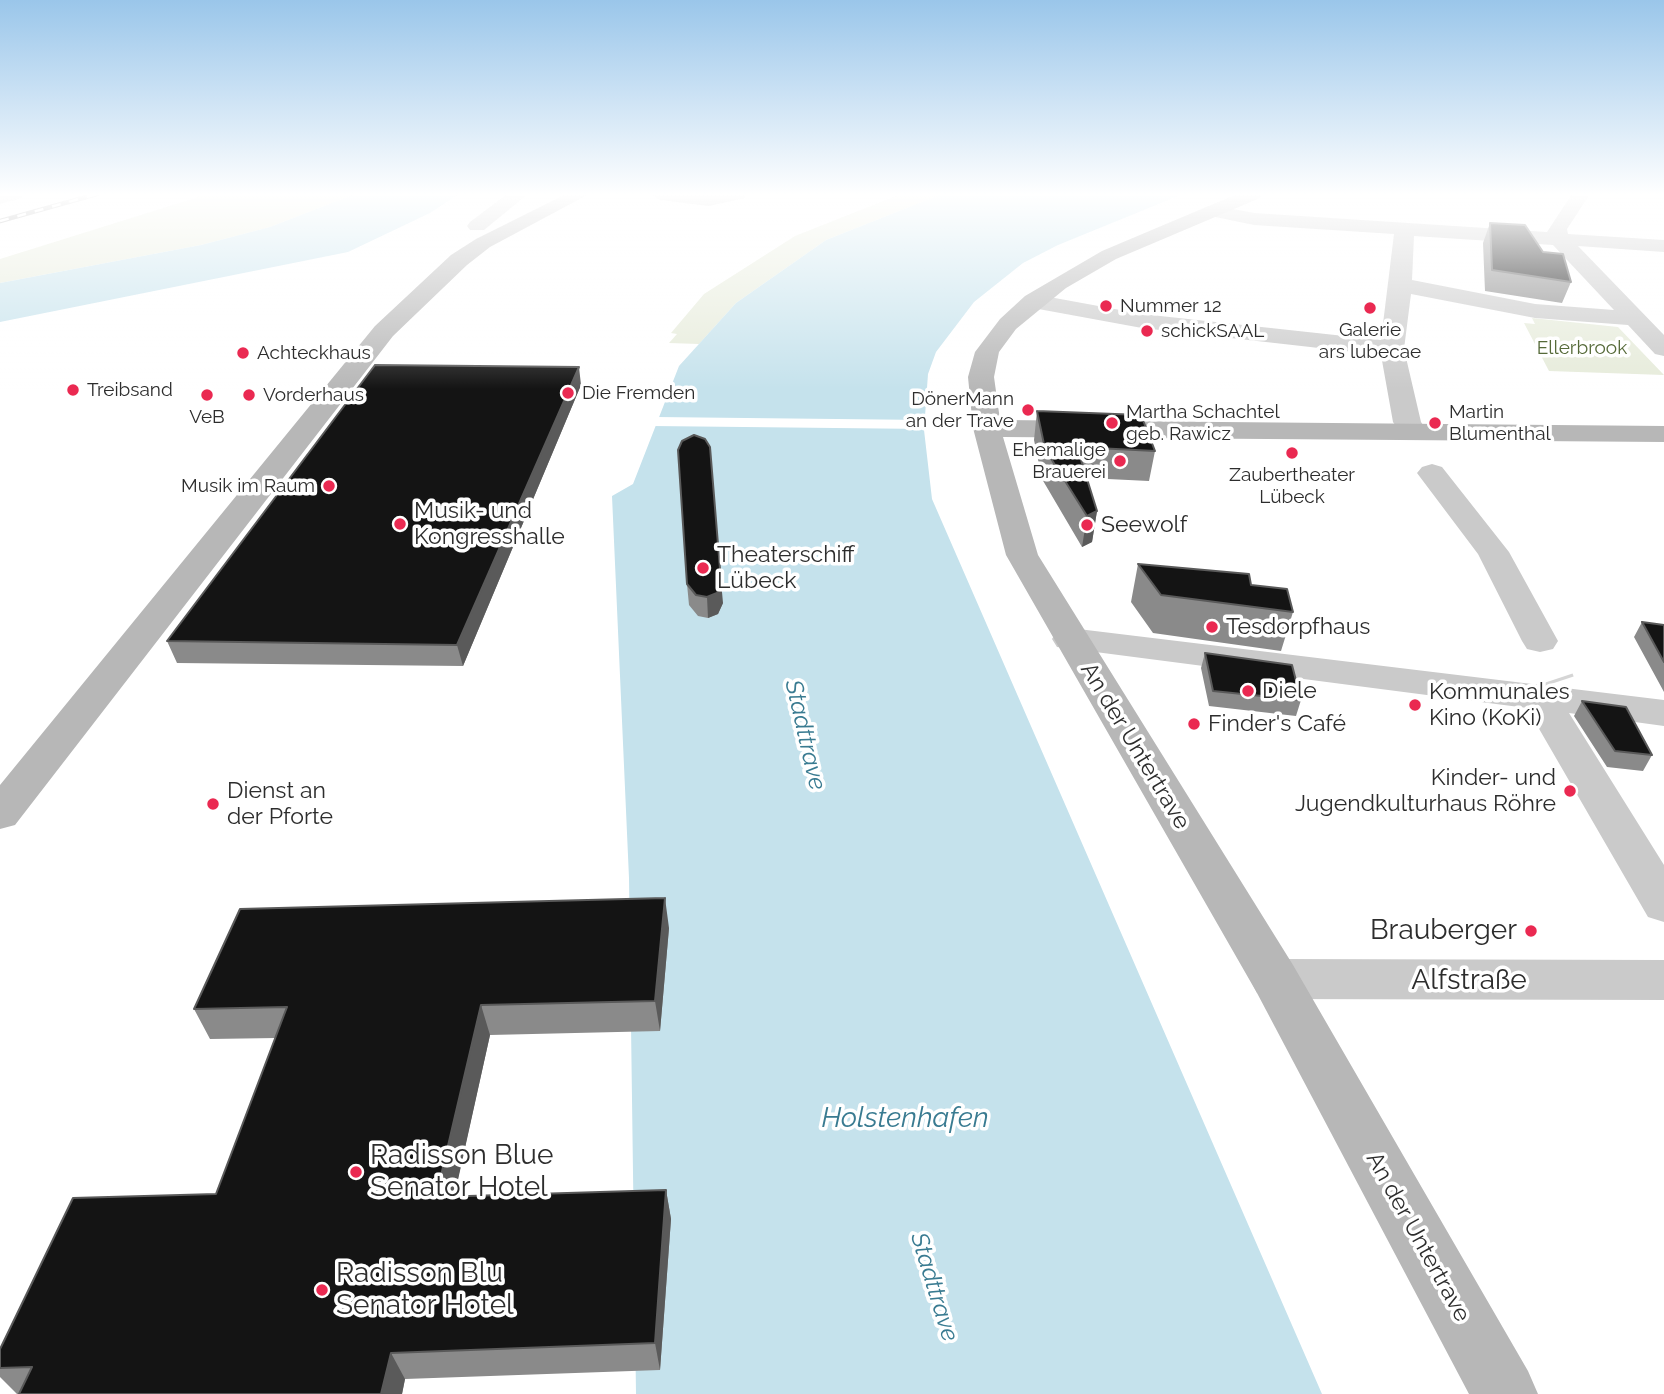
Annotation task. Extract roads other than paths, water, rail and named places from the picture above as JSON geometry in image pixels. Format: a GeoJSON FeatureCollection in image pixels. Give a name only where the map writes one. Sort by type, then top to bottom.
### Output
{"type":"FeatureCollection","features":[{"type":"Feature","properties":{"kind":"street"},"geometry":{"type":"LineString","coordinates":[[0,814],[384,331],[459,259]]}},
{"type":"Feature","properties":{"kind":"street","name":"An der Untertrave"},"geometry":{"type":"LineString","coordinates":[[1102,259],[1032,301],[1008,324],[987,352],[981,377],[987,428],[1022,555],[1275,979],[1505,1394]]}},
{"type":"Feature","properties":{"kind":"street"},"geometry":{"type":"LineString","coordinates":[[1402,259],[1392,349],[1407,422],[1418,451],[1493,552],[1664,904]]}},
{"type":"Feature","properties":{"kind":"street"},"geometry":{"type":"LineString","coordinates":[[1577,259],[1664,349]]}},
{"type":"Feature","properties":{"kind":"street"},"geometry":{"type":"LineString","coordinates":[[1401,285],[1535,311],[1632,318]]}},
{"type":"Feature","properties":{"kind":"street"},"geometry":{"type":"LineString","coordinates":[[1032,301],[1142,321],[1392,349]]}},
{"type":"Feature","properties":{"kind":"street"},"geometry":{"type":"LineString","coordinates":[[987,428],[1418,451],[1664,434]]}},
{"type":"Feature","properties":{"kind":"street"},"geometry":{"type":"LineString","coordinates":[[1070,639],[1145,648],[1549,669],[1664,713]]}},
{"type":"Feature","properties":{"kind":"street","name":"Alfstraße"},"geometry":{"type":"LineString","coordinates":[[1275,979],[1664,980]]}},
{"type":"Feature","properties":{"kind":"water"},"geometry":{"type":"Polygon","coordinates":[[[127,259],[313,259],[0,322],[0,283],[127,259]]]}},
{"type":"Feature","properties":{"kind":"water","name":"Holstenhafen"},"geometry":{"type":"Polygon","coordinates":[[[799,259],[1031,259],[974,302],[936,352],[928,374],[924,430],[932,499],[1322,1394],[636,1394],[629,878],[612,496],[633,484],[679,366],[736,303],[799,259]]]}},
{"type":"Feature","properties":{"kind":"place","name":"Nummer 12"},"geometry":{"type":"Point","coordinates":[1106,306]}},
{"type":"Feature","properties":{"kind":"place","name":"Galerie ars lubecae"},"geometry":{"type":"Point","coordinates":[1370,308]}},
{"type":"Feature","properties":{"kind":"place","name":"schickSAAL"},"geometry":{"type":"Point","coordinates":[1147,331]}},
{"type":"Feature","properties":{"kind":"place","name":"Achteckhaus"},"geometry":{"type":"Point","coordinates":[243,353]}},
{"type":"Feature","properties":{"kind":"place","name":"Treibsand"},"geometry":{"type":"Point","coordinates":[73,390]}},
{"type":"Feature","properties":{"kind":"place","name":"Die Fremden"},"geometry":{"type":"Point","coordinates":[568,393]}},
{"type":"Feature","properties":{"kind":"place","name":"VeB"},"geometry":{"type":"Point","coordinates":[207,395]}},
{"type":"Feature","properties":{"kind":"place","name":"Vorderhaus"},"geometry":{"type":"Point","coordinates":[249,395]}},
{"type":"Feature","properties":{"kind":"place","name":"DönerMann an der Trave"},"geometry":{"type":"Point","coordinates":[1028,410]}},
{"type":"Feature","properties":{"kind":"place","name":"Martha Schachtel geb. Rawicz"},"geometry":{"type":"Point","coordinates":[1112,423]}},
{"type":"Feature","properties":{"kind":"place","name":"Martin Blumenthal"},"geometry":{"type":"Point","coordinates":[1435,423]}},
{"type":"Feature","properties":{"kind":"place","name":"Zaubertheater Lübeck"},"geometry":{"type":"Point","coordinates":[1292,453]}},
{"type":"Feature","properties":{"kind":"place","name":"Ehemalige Brauerei"},"geometry":{"type":"Point","coordinates":[1120,461]}},
{"type":"Feature","properties":{"kind":"place","name":"Musik im Raum"},"geometry":{"type":"Point","coordinates":[329,486]}},
{"type":"Feature","properties":{"kind":"place","name":"Musik- und Kongresshalle"},"geometry":{"type":"Point","coordinates":[400,524]}},
{"type":"Feature","properties":{"kind":"place","name":"Seewolf"},"geometry":{"type":"Point","coordinates":[1087,525]}},
{"type":"Feature","properties":{"kind":"place","name":"Theaterschiff Lübeck"},"geometry":{"type":"Point","coordinates":[703,568]}},
{"type":"Feature","properties":{"kind":"place","name":"Tesdorpfhaus"},"geometry":{"type":"Point","coordinates":[1212,627]}},
{"type":"Feature","properties":{"kind":"place","name":"Diele"},"geometry":{"type":"Point","coordinates":[1248,691]}},
{"type":"Feature","properties":{"kind":"place","name":"Kommunales Kino (KoKi)"},"geometry":{"type":"Point","coordinates":[1415,705]}},
{"type":"Feature","properties":{"kind":"place","name":"Finder's Café"},"geometry":{"type":"Point","coordinates":[1194,724]}},
{"type":"Feature","properties":{"kind":"place","name":"Kinder- und Jugendkulturhaus Röhre"},"geometry":{"type":"Point","coordinates":[1570,791]}},
{"type":"Feature","properties":{"kind":"place","name":"Dienst an der Pforte"},"geometry":{"type":"Point","coordinates":[213,804]}},
{"type":"Feature","properties":{"kind":"place","name":"Brauberger"},"geometry":{"type":"Point","coordinates":[1531,931]}},
{"type":"Feature","properties":{"kind":"place","name":"Radisson Blue Senator Hotel"},"geometry":{"type":"Point","coordinates":[356,1172]}},
{"type":"Feature","properties":{"kind":"place","name":"Radisson Blu Senator Hotel"},"geometry":{"type":"Point","coordinates":[322,1290]}},
{"type":"Feature","properties":{"kind":"park label","name":"Ellerbrook"},"geometry":{"type":"Point","coordinates":[1582,348]}},
{"type":"Feature","properties":{"kind":"water label","name":"Stadttrave"},"geometry":{"type":"Point","coordinates":[805,735]}},
{"type":"Feature","properties":{"kind":"water label","name":"Stadttrave"},"geometry":{"type":"Point","coordinates":[934,1287]}}]}
